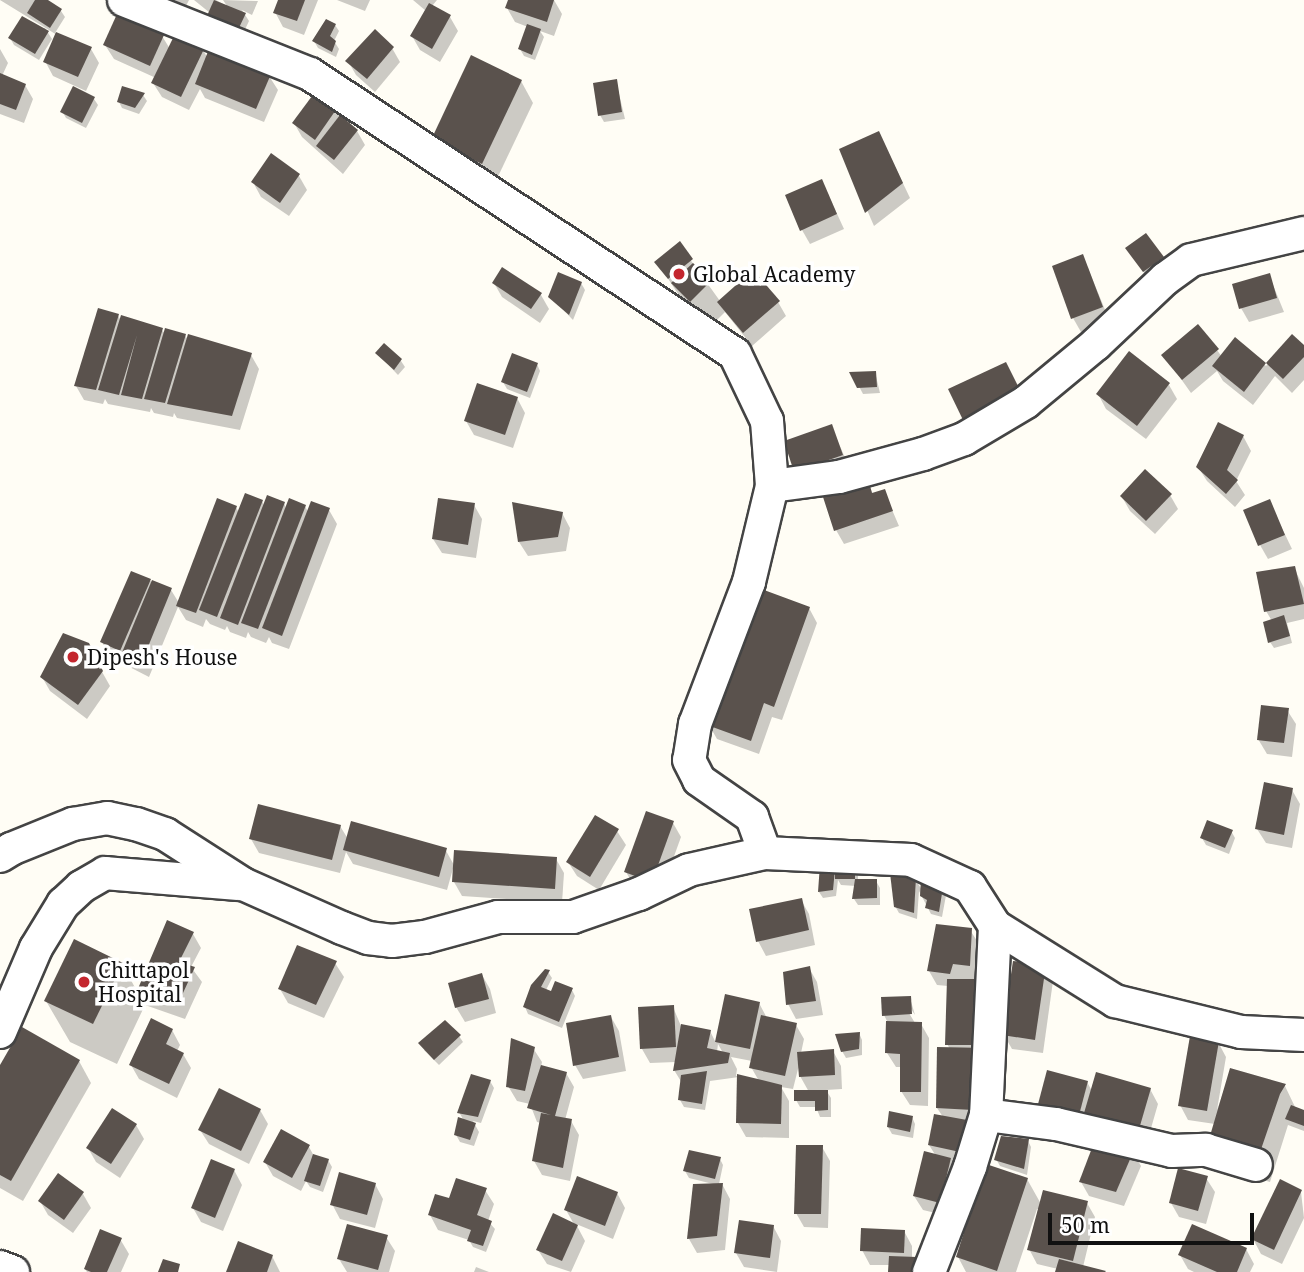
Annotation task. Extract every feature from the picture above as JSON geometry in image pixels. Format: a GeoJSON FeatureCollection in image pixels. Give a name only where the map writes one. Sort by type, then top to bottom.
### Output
{"type":"FeatureCollection","features":[{"type":"Feature","properties":{"kind":"street"},"geometry":{"type":"LineString","coordinates":[[124,0],[310,74],[735,354],[767,421],[772,486],[749,582],[695,724],[689,760],[699,780],[752,817],[765,853]]}},
{"type":"Feature","properties":{"kind":"street"},"geometry":{"type":"LineString","coordinates":[[772,486],[839,477],[923,454],[964,439],[1026,402],[1096,344],[1165,279],[1191,260],[1304,233]]}},
{"type":"Feature","properties":{"kind":"street"},"geometry":{"type":"LineString","coordinates":[[0,856],[73,824],[107,818],[165,834],[243,884],[368,938],[393,941],[425,937],[498,917],[573,916],[639,894],[689,870],[765,853],[911,860],[970,887],[995,926],[1115,1001],[1241,1032],[1304,1035]]}},
{"type":"Feature","properties":{"kind":"street"},"geometry":{"type":"LineString","coordinates":[[0,1032],[36,948],[63,904],[81,887],[105,873],[243,884]]}},
{"type":"Feature","properties":{"kind":"street"},"geometry":{"type":"LineString","coordinates":[[929,1272],[970,1167],[986,1115],[995,926]]}},
{"type":"Feature","properties":{"kind":"street"},"geometry":{"type":"LineString","coordinates":[[986,1115],[1056,1124],[1172,1151],[1206,1150],[1256,1165]]}},
{"type":"Feature","properties":{"kind":"street"},"geometry":{"type":"LineString","coordinates":[[0,1267],[13,1272]]}},
{"type":"Feature","properties":{"kind":"building"},"geometry":{"type":"Polygon","coordinates":[[[35,0],[48,0],[62,9],[50,28],[27,13],[35,0]]]}},
{"type":"Feature","properties":{"kind":"building"},"geometry":{"type":"Polygon","coordinates":[[[214,0],[246,13],[237,32],[206,18],[214,0]]]}},
{"type":"Feature","properties":{"kind":"building"},"geometry":{"type":"Polygon","coordinates":[[[278,0],[305,0],[297,21],[273,13],[278,0]]]}},
{"type":"Feature","properties":{"kind":"building"},"geometry":{"type":"Polygon","coordinates":[[[508,0],[554,0],[547,22],[505,8],[508,0]]]}},
{"type":"Feature","properties":{"kind":"building"},"geometry":{"type":"Polygon","coordinates":[[[429,3],[451,15],[432,49],[410,36],[429,3]]]}},
{"type":"Feature","properties":{"kind":"building"},"geometry":{"type":"Polygon","coordinates":[[[117,14],[164,35],[150,66],[103,45],[117,14]]]}},
{"type":"Feature","properties":{"kind":"building"},"geometry":{"type":"Polygon","coordinates":[[[22,16],[49,31],[35,54],[8,38],[22,16]]]}},
{"type":"Feature","properties":{"kind":"building"},"geometry":{"type":"Polygon","coordinates":[[[326,19],[336,24],[330,36],[336,41],[332,52],[312,41],[326,19]]]}},
{"type":"Feature","properties":{"kind":"building"},"geometry":{"type":"Polygon","coordinates":[[[527,24],[541,29],[532,55],[518,49],[527,24]]]}},
{"type":"Feature","properties":{"kind":"building"},"geometry":{"type":"Polygon","coordinates":[[[375,29],[394,47],[367,79],[345,61],[375,29]]]}},
{"type":"Feature","properties":{"kind":"building"},"geometry":{"type":"Polygon","coordinates":[[[56,32],[92,47],[78,77],[43,62],[56,32]]]}},
{"type":"Feature","properties":{"kind":"building"},"geometry":{"type":"Polygon","coordinates":[[[175,34],[204,49],[181,97],[151,83],[175,34]]]}},
{"type":"Feature","properties":{"kind":"building"},"geometry":{"type":"Polygon","coordinates":[[[209,49],[271,74],[256,109],[195,84],[209,49]]]}},
{"type":"Feature","properties":{"kind":"building"},"geometry":{"type":"Polygon","coordinates":[[[471,55],[522,80],[482,164],[431,140],[471,55]]]}},
{"type":"Feature","properties":{"kind":"building"},"geometry":{"type":"Polygon","coordinates":[[[0,73],[26,84],[16,110],[0,104],[0,73]]]}},
{"type":"Feature","properties":{"kind":"building"},"geometry":{"type":"Polygon","coordinates":[[[617,79],[622,112],[598,116],[593,83],[617,79]]]}},
{"type":"Feature","properties":{"kind":"building"},"geometry":{"type":"Polygon","coordinates":[[[73,86],[95,97],[82,123],[60,112],[73,86]]]}},
{"type":"Feature","properties":{"kind":"building"},"geometry":{"type":"Polygon","coordinates":[[[122,86],[145,93],[135,108],[117,102],[122,86]]]}},
{"type":"Feature","properties":{"kind":"building"},"geometry":{"type":"Polygon","coordinates":[[[318,88],[340,104],[315,140],[292,123],[318,88]]]}},
{"type":"Feature","properties":{"kind":"building"},"geometry":{"type":"Polygon","coordinates":[[[340,115],[358,130],[334,160],[316,146],[340,115]]]}},
{"type":"Feature","properties":{"kind":"building"},"geometry":{"type":"Polygon","coordinates":[[[879,131],[903,183],[865,213],[839,149],[879,131]]]}},
{"type":"Feature","properties":{"kind":"building"},"geometry":{"type":"Polygon","coordinates":[[[271,153],[300,174],[280,203],[251,182],[271,153]]]}},
{"type":"Feature","properties":{"kind":"building"},"geometry":{"type":"Polygon","coordinates":[[[822,179],[837,214],[800,231],[785,195],[822,179]]]}},
{"type":"Feature","properties":{"kind":"building"},"geometry":{"type":"Polygon","coordinates":[[[1146,233],[1164,257],[1143,272],[1125,248],[1146,233]]]}},
{"type":"Feature","properties":{"kind":"building"},"geometry":{"type":"Polygon","coordinates":[[[680,241],[693,259],[668,279],[654,262],[680,241]]]}},
{"type":"Feature","properties":{"kind":"building"},"geometry":{"type":"Polygon","coordinates":[[[1083,254],[1103,307],[1071,319],[1052,266],[1083,254]]]}},
{"type":"Feature","properties":{"kind":"building"},"geometry":{"type":"Polygon","coordinates":[[[693,263],[711,281],[690,302],[671,283],[693,263]]]}},
{"type":"Feature","properties":{"kind":"building"},"geometry":{"type":"Polygon","coordinates":[[[502,267],[542,293],[531,309],[492,283],[502,267]]]}},
{"type":"Feature","properties":{"kind":"building"},"geometry":{"type":"Polygon","coordinates":[[[753,270],[780,301],[743,333],[717,302],[753,270]]]}},
{"type":"Feature","properties":{"kind":"building"},"geometry":{"type":"Polygon","coordinates":[[[558,272],[582,282],[569,315],[548,297],[558,272]]]}},
{"type":"Feature","properties":{"kind":"building"},"geometry":{"type":"Polygon","coordinates":[[[1270,273],[1277,298],[1239,309],[1232,284],[1270,273]]]}},
{"type":"Feature","properties":{"kind":"building"},"geometry":{"type":"Polygon","coordinates":[[[98,308],[119,314],[96,390],[74,386],[98,308]]]}},
{"type":"Feature","properties":{"kind":"building"},"geometry":{"type":"Polygon","coordinates":[[[121,315],[163,328],[142,399],[121,395],[137,335],[119,395],[98,390],[121,315]]]}},
{"type":"Feature","properties":{"kind":"building"},"geometry":{"type":"Polygon","coordinates":[[[1198,324],[1219,349],[1182,380],[1161,355],[1198,324]]]}},
{"type":"Feature","properties":{"kind":"building"},"geometry":{"type":"Polygon","coordinates":[[[165,328],[186,334],[165,403],[144,399],[165,328]]]}},
{"type":"Feature","properties":{"kind":"building"},"geometry":{"type":"Polygon","coordinates":[[[188,334],[252,353],[232,416],[167,404],[188,334]]]}},
{"type":"Feature","properties":{"kind":"building"},"geometry":{"type":"Polygon","coordinates":[[[1292,334],[1304,345],[1304,357],[1283,379],[1266,363],[1292,334]]]}},
{"type":"Feature","properties":{"kind":"building"},"geometry":{"type":"Polygon","coordinates":[[[1235,337],[1266,363],[1244,392],[1212,366],[1235,337]]]}},
{"type":"Feature","properties":{"kind":"building"},"geometry":{"type":"Polygon","coordinates":[[[384,343],[402,359],[394,370],[375,353],[384,343]]]}},
{"type":"Feature","properties":{"kind":"building"},"geometry":{"type":"Polygon","coordinates":[[[1129,351],[1170,383],[1137,426],[1096,394],[1129,351]]]}},
{"type":"Feature","properties":{"kind":"building"},"geometry":{"type":"Polygon","coordinates":[[[512,353],[538,363],[527,392],[501,382],[512,353]]]}},
{"type":"Feature","properties":{"kind":"building"},"geometry":{"type":"Polygon","coordinates":[[[1006,362],[1021,392],[963,420],[948,389],[1006,362]]]}},
{"type":"Feature","properties":{"kind":"building"},"geometry":{"type":"Polygon","coordinates":[[[876,371],[877,387],[857,388],[849,372],[876,371]]]}},
{"type":"Feature","properties":{"kind":"building"},"geometry":{"type":"Polygon","coordinates":[[[477,383],[518,397],[505,435],[464,421],[477,383]]]}},
{"type":"Feature","properties":{"kind":"building"},"geometry":{"type":"Polygon","coordinates":[[[1218,422],[1244,435],[1227,470],[1238,480],[1226,494],[1196,467],[1218,422]]]}},
{"type":"Feature","properties":{"kind":"building"},"geometry":{"type":"Polygon","coordinates":[[[832,424],[843,455],[794,472],[784,441],[832,424]]]}},
{"type":"Feature","properties":{"kind":"building"},"geometry":{"type":"Polygon","coordinates":[[[1145,469],[1172,494],[1146,521],[1120,496],[1145,469]]]}},
{"type":"Feature","properties":{"kind":"building"},"geometry":{"type":"Polygon","coordinates":[[[869,482],[872,493],[885,489],[893,511],[834,531],[823,497],[869,482]]]}},
{"type":"Feature","properties":{"kind":"building"},"geometry":{"type":"Polygon","coordinates":[[[245,493],[263,500],[217,617],[199,610],[245,493]]]}},
{"type":"Feature","properties":{"kind":"building"},"geometry":{"type":"Polygon","coordinates":[[[267,495],[285,502],[238,625],[220,618],[267,495]]]}},
{"type":"Feature","properties":{"kind":"building"},"geometry":{"type":"Polygon","coordinates":[[[217,498],[237,506],[196,613],[176,606],[217,498]]]}},
{"type":"Feature","properties":{"kind":"building"},"geometry":{"type":"Polygon","coordinates":[[[289,498],[306,505],[258,629],[241,623],[289,498]]]}},
{"type":"Feature","properties":{"kind":"building"},"geometry":{"type":"Polygon","coordinates":[[[438,498],[475,503],[468,545],[432,539],[438,498]]]}},
{"type":"Feature","properties":{"kind":"building"},"geometry":{"type":"Polygon","coordinates":[[[1270,499],[1285,535],[1258,546],[1243,510],[1270,499]]]}},
{"type":"Feature","properties":{"kind":"building"},"geometry":{"type":"Polygon","coordinates":[[[311,501],[330,508],[282,636],[262,628],[311,501]]]}},
{"type":"Feature","properties":{"kind":"building"},"geometry":{"type":"Polygon","coordinates":[[[512,502],[563,512],[558,537],[518,542],[512,502]]]}},
{"type":"Feature","properties":{"kind":"building"},"geometry":{"type":"Polygon","coordinates":[[[1295,566],[1304,604],[1264,612],[1256,572],[1295,566]]]}},
{"type":"Feature","properties":{"kind":"building"},"geometry":{"type":"Polygon","coordinates":[[[131,571],[151,579],[120,651],[100,642],[131,571]]]}},
{"type":"Feature","properties":{"kind":"building"},"geometry":{"type":"Polygon","coordinates":[[[152,580],[172,588],[141,664],[121,655],[152,580]]]}},
{"type":"Feature","properties":{"kind":"building"},"geometry":{"type":"Polygon","coordinates":[[[756,587],[810,607],[774,707],[764,703],[751,741],[707,725],[756,587]]]}},
{"type":"Feature","properties":{"kind":"building"},"geometry":{"type":"Polygon","coordinates":[[[1284,615],[1290,636],[1268,643],[1263,622],[1284,615]]]}},
{"type":"Feature","properties":{"kind":"building","name":"Dipesh's House"},"geometry":{"type":"Polygon","coordinates":[[[63,633],[89,643],[103,671],[78,705],[40,677],[63,633]]]}},
{"type":"Feature","properties":{"kind":"building"},"geometry":{"type":"Polygon","coordinates":[[[1261,705],[1289,708],[1284,743],[1257,740],[1261,705]]]}},
{"type":"Feature","properties":{"kind":"building"},"geometry":{"type":"Polygon","coordinates":[[[1264,782],[1293,788],[1284,835],[1255,829],[1264,782]]]}},
{"type":"Feature","properties":{"kind":"building"},"geometry":{"type":"Polygon","coordinates":[[[258,804],[341,825],[332,860],[249,839],[258,804]]]}},
{"type":"Feature","properties":{"kind":"building"},"geometry":{"type":"Polygon","coordinates":[[[646,811],[674,821],[652,882],[624,872],[646,811]]]}},
{"type":"Feature","properties":{"kind":"building"},"geometry":{"type":"Polygon","coordinates":[[[595,815],[619,829],[590,877],[566,862],[595,815]]]}},
{"type":"Feature","properties":{"kind":"building"},"geometry":{"type":"Polygon","coordinates":[[[1207,820],[1233,830],[1225,848],[1200,838],[1207,820]]]}},
{"type":"Feature","properties":{"kind":"building"},"geometry":{"type":"Polygon","coordinates":[[[351,821],[447,848],[439,877],[343,850],[351,821]]]}},
{"type":"Feature","properties":{"kind":"building"},"geometry":{"type":"Polygon","coordinates":[[[454,850],[557,857],[555,889],[452,882],[454,850]]]}},
{"type":"Feature","properties":{"kind":"building"},"geometry":{"type":"Polygon","coordinates":[[[820,864],[855,865],[855,879],[835,879],[835,869],[833,890],[818,892],[820,864]]]}},
{"type":"Feature","properties":{"kind":"building"},"geometry":{"type":"Polygon","coordinates":[[[890,873],[916,877],[914,913],[894,907],[890,873]]]}},
{"type":"Feature","properties":{"kind":"building"},"geometry":{"type":"Polygon","coordinates":[[[921,878],[944,881],[939,912],[925,908],[927,900],[920,896],[921,878]]]}},
{"type":"Feature","properties":{"kind":"building"},"geometry":{"type":"Polygon","coordinates":[[[855,879],[877,879],[877,898],[852,899],[855,879]]]}},
{"type":"Feature","properties":{"kind":"building"},"geometry":{"type":"Polygon","coordinates":[[[802,898],[809,930],[756,942],[749,909],[802,898]]]}},
{"type":"Feature","properties":{"kind":"building"},"geometry":{"type":"Polygon","coordinates":[[[167,920],[194,932],[179,962],[195,967],[177,1006],[137,991],[167,920]]]}},
{"type":"Feature","properties":{"kind":"building"},"geometry":{"type":"Polygon","coordinates":[[[936,924],[972,928],[970,966],[953,964],[950,974],[927,971],[936,924]]]}},
{"type":"Feature","properties":{"kind":"building","name":"Chittapol Hospital"},"geometry":{"type":"Polygon","coordinates":[[[74,939],[123,963],[93,1024],[44,1001],[74,939]]]}},
{"type":"Feature","properties":{"kind":"building"},"geometry":{"type":"Polygon","coordinates":[[[297,945],[337,961],[316,1005],[278,989],[297,945]]]}},
{"type":"Feature","properties":{"kind":"building"},"geometry":{"type":"Polygon","coordinates":[[[1013,961],[1046,965],[1035,1040],[1002,1035],[1013,961]]]}},
{"type":"Feature","properties":{"kind":"building"},"geometry":{"type":"Polygon","coordinates":[[[810,966],[816,1001],[786,1005],[783,972],[810,966]]]}},
{"type":"Feature","properties":{"kind":"building"},"geometry":{"type":"Polygon","coordinates":[[[545,969],[550,970],[541,987],[551,991],[555,981],[573,988],[559,1022],[523,1007],[531,985],[545,969]]]}},
{"type":"Feature","properties":{"kind":"building"},"geometry":{"type":"Polygon","coordinates":[[[482,973],[489,999],[455,1008],[448,983],[482,973]]]}},
{"type":"Feature","properties":{"kind":"building"},"geometry":{"type":"Polygon","coordinates":[[[947,979],[979,979],[978,1045],[945,1045],[947,979]]]}},
{"type":"Feature","properties":{"kind":"building"},"geometry":{"type":"Polygon","coordinates":[[[725,994],[760,1002],[750,1049],[715,1042],[725,994]]]}},
{"type":"Feature","properties":{"kind":"building"},"geometry":{"type":"Polygon","coordinates":[[[911,996],[912,1014],[882,1016],[881,997],[911,996]]]}},
{"type":"Feature","properties":{"kind":"building"},"geometry":{"type":"Polygon","coordinates":[[[674,1005],[676,1047],[640,1049],[638,1007],[674,1005]]]}},
{"type":"Feature","properties":{"kind":"building"},"geometry":{"type":"Polygon","coordinates":[[[611,1015],[619,1057],[573,1066],[566,1023],[611,1015]]]}},
{"type":"Feature","properties":{"kind":"building"},"geometry":{"type":"Polygon","coordinates":[[[761,1015],[797,1023],[785,1076],[749,1068],[761,1015]]]}},
{"type":"Feature","properties":{"kind":"building"},"geometry":{"type":"Polygon","coordinates":[[[151,1018],[173,1029],[166,1044],[184,1053],[169,1084],[129,1065],[151,1018]]]}},
{"type":"Feature","properties":{"kind":"building"},"geometry":{"type":"Polygon","coordinates":[[[445,1020],[461,1035],[434,1060],[418,1043],[445,1020]]]}},
{"type":"Feature","properties":{"kind":"building"},"geometry":{"type":"Polygon","coordinates":[[[886,1021],[922,1022],[921,1092],[900,1092],[900,1054],[885,1053],[886,1021]]]}},
{"type":"Feature","properties":{"kind":"building"},"geometry":{"type":"Polygon","coordinates":[[[681,1024],[711,1030],[707,1048],[730,1053],[728,1063],[673,1071],[681,1024]]]}},
{"type":"Feature","properties":{"kind":"building"},"geometry":{"type":"Polygon","coordinates":[[[22,1027],[80,1060],[11,1181],[0,1175],[0,1065],[22,1027]]]}},
{"type":"Feature","properties":{"kind":"building"},"geometry":{"type":"Polygon","coordinates":[[[860,1032],[859,1049],[841,1052],[835,1034],[860,1032]]]}},
{"type":"Feature","properties":{"kind":"building"},"geometry":{"type":"Polygon","coordinates":[[[1190,1036],[1219,1041],[1207,1111],[1178,1106],[1190,1036]]]}},
{"type":"Feature","properties":{"kind":"building"},"geometry":{"type":"Polygon","coordinates":[[[511,1038],[535,1047],[525,1091],[506,1087],[511,1038]]]}},
{"type":"Feature","properties":{"kind":"building"},"geometry":{"type":"Polygon","coordinates":[[[937,1047],[987,1048],[973,1110],[936,1108],[937,1047]]]}},
{"type":"Feature","properties":{"kind":"building"},"geometry":{"type":"Polygon","coordinates":[[[834,1049],[835,1075],[799,1077],[797,1052],[834,1049]]]}},
{"type":"Feature","properties":{"kind":"building"},"geometry":{"type":"Polygon","coordinates":[[[541,1065],[567,1072],[555,1116],[572,1119],[563,1168],[532,1161],[541,1113],[551,1115],[527,1108],[541,1065]]]}},
{"type":"Feature","properties":{"kind":"building"},"geometry":{"type":"Polygon","coordinates":[[[1230,1068],[1286,1084],[1257,1161],[1207,1146],[1230,1068]]]}},
{"type":"Feature","properties":{"kind":"building"},"geometry":{"type":"Polygon","coordinates":[[[1047,1070],[1088,1081],[1078,1119],[1037,1108],[1047,1070]]]}},
{"type":"Feature","properties":{"kind":"building"},"geometry":{"type":"Polygon","coordinates":[[[707,1071],[702,1104],[678,1100],[681,1075],[707,1071]]]}},
{"type":"Feature","properties":{"kind":"building"},"geometry":{"type":"Polygon","coordinates":[[[1096,1072],[1151,1088],[1137,1136],[1082,1120],[1096,1072]]]}},
{"type":"Feature","properties":{"kind":"building"},"geometry":{"type":"Polygon","coordinates":[[[471,1074],[491,1080],[478,1117],[457,1113],[471,1074]]]}},
{"type":"Feature","properties":{"kind":"building"},"geometry":{"type":"Polygon","coordinates":[[[737,1074],[782,1085],[781,1124],[736,1123],[737,1074]]]}},
{"type":"Feature","properties":{"kind":"building"},"geometry":{"type":"Polygon","coordinates":[[[219,1088],[261,1109],[241,1151],[198,1130],[219,1088]]]}},
{"type":"Feature","properties":{"kind":"building"},"geometry":{"type":"Polygon","coordinates":[[[794,1090],[828,1090],[828,1110],[815,1111],[815,1101],[794,1101],[794,1090]]]}},
{"type":"Feature","properties":{"kind":"building"},"geometry":{"type":"Polygon","coordinates":[[[1291,1105],[1304,1110],[1304,1126],[1285,1119],[1291,1105]]]}},
{"type":"Feature","properties":{"kind":"building"},"geometry":{"type":"Polygon","coordinates":[[[112,1108],[137,1124],[111,1164],[86,1148],[112,1108]]]}},
{"type":"Feature","properties":{"kind":"building"},"geometry":{"type":"Polygon","coordinates":[[[889,1111],[913,1116],[910,1132],[887,1127],[889,1111]]]}},
{"type":"Feature","properties":{"kind":"building"},"geometry":{"type":"Polygon","coordinates":[[[934,1114],[967,1120],[960,1152],[928,1145],[934,1114]]]}},
{"type":"Feature","properties":{"kind":"building"},"geometry":{"type":"Polygon","coordinates":[[[458,1117],[476,1123],[470,1140],[454,1135],[458,1117]]]}},
{"type":"Feature","properties":{"kind":"building"},"geometry":{"type":"Polygon","coordinates":[[[281,1129],[310,1145],[292,1178],[263,1162],[281,1129]]]}},
{"type":"Feature","properties":{"kind":"building"},"geometry":{"type":"Polygon","coordinates":[[[1001,1136],[1029,1139],[1024,1169],[994,1160],[1001,1136]]]}},
{"type":"Feature","properties":{"kind":"building"},"geometry":{"type":"Polygon","coordinates":[[[1095,1140],[1134,1150],[1116,1192],[1079,1182],[1095,1140]]]}},
{"type":"Feature","properties":{"kind":"building"},"geometry":{"type":"Polygon","coordinates":[[[796,1145],[823,1145],[821,1214],[794,1214],[796,1145]]]}},
{"type":"Feature","properties":{"kind":"building"},"geometry":{"type":"Polygon","coordinates":[[[689,1150],[721,1157],[715,1179],[683,1171],[689,1150]]]}},
{"type":"Feature","properties":{"kind":"building"},"geometry":{"type":"Polygon","coordinates":[[[924,1151],[951,1158],[940,1203],[913,1196],[924,1151]]]}},
{"type":"Feature","properties":{"kind":"building"},"geometry":{"type":"Polygon","coordinates":[[[313,1154],[329,1159],[320,1186],[304,1181],[313,1154]]]}},
{"type":"Feature","properties":{"kind":"building"},"geometry":{"type":"Polygon","coordinates":[[[211,1159],[235,1169],[215,1218],[191,1208],[211,1159]]]}},
{"type":"Feature","properties":{"kind":"building"},"geometry":{"type":"Polygon","coordinates":[[[986,1164],[1028,1178],[997,1271],[956,1257],[986,1164]]]}},
{"type":"Feature","properties":{"kind":"building"},"geometry":{"type":"Polygon","coordinates":[[[1178,1168],[1208,1176],[1198,1211],[1169,1203],[1178,1168]]]}},
{"type":"Feature","properties":{"kind":"building"},"geometry":{"type":"Polygon","coordinates":[[[339,1172],[376,1183],[367,1215],[330,1205],[339,1172]]]}},
{"type":"Feature","properties":{"kind":"building"},"geometry":{"type":"Polygon","coordinates":[[[58,1173],[84,1192],[64,1220],[38,1201],[58,1173]]]}},
{"type":"Feature","properties":{"kind":"building"},"geometry":{"type":"Polygon","coordinates":[[[577,1176],[618,1192],[605,1226],[564,1210],[577,1176]]]}},
{"type":"Feature","properties":{"kind":"building"},"geometry":{"type":"Polygon","coordinates":[[[456,1178],[487,1188],[477,1215],[492,1221],[483,1246],[467,1241],[471,1230],[428,1215],[435,1194],[449,1198],[456,1178]]]}},
{"type":"Feature","properties":{"kind":"building"},"geometry":{"type":"Polygon","coordinates":[[[1280,1179],[1302,1190],[1274,1250],[1251,1239],[1280,1179]]]}},
{"type":"Feature","properties":{"kind":"building"},"geometry":{"type":"Polygon","coordinates":[[[723,1183],[717,1236],[687,1239],[693,1184],[723,1183]]]}},
{"type":"Feature","properties":{"kind":"building"},"geometry":{"type":"Polygon","coordinates":[[[1043,1190],[1088,1201],[1073,1261],[1027,1250],[1043,1190]]]}},
{"type":"Feature","properties":{"kind":"building"},"geometry":{"type":"Polygon","coordinates":[[[553,1213],[578,1225],[562,1261],[536,1250],[553,1213]]]}},
{"type":"Feature","properties":{"kind":"building"},"geometry":{"type":"Polygon","coordinates":[[[739,1220],[774,1225],[770,1258],[734,1253],[739,1220]]]}},
{"type":"Feature","properties":{"kind":"building"},"geometry":{"type":"Polygon","coordinates":[[[347,1224],[388,1235],[378,1270],[337,1259],[347,1224]]]}},
{"type":"Feature","properties":{"kind":"building"},"geometry":{"type":"Polygon","coordinates":[[[1192,1224],[1247,1248],[1237,1272],[1217,1272],[1178,1255],[1192,1224]]]}},
{"type":"Feature","properties":{"kind":"building"},"geometry":{"type":"Polygon","coordinates":[[[861,1228],[905,1230],[904,1253],[860,1251],[861,1228]]]}},
{"type":"Feature","properties":{"kind":"building"},"geometry":{"type":"Polygon","coordinates":[[[100,1229],[122,1238],[107,1272],[91,1272],[84,1269],[100,1229]]]}},
{"type":"Feature","properties":{"kind":"building"},"geometry":{"type":"Polygon","coordinates":[[[238,1241],[273,1255],[267,1272],[226,1272],[238,1241]]]}},
{"type":"Feature","properties":{"kind":"building"},"geometry":{"type":"Polygon","coordinates":[[[889,1256],[917,1257],[917,1272],[888,1272],[889,1256]]]}},
{"type":"Feature","properties":{"kind":"building"},"geometry":{"type":"Polygon","coordinates":[[[163,1259],[180,1264],[178,1272],[158,1272],[163,1259]]]}},
{"type":"Feature","properties":{"kind":"building"},"geometry":{"type":"Polygon","coordinates":[[[1059,1259],[1106,1271],[1055,1272],[1059,1259]]]}},
{"type":"Feature","properties":{"kind":"place","name":"Global Academy"},"geometry":{"type":"Point","coordinates":[679,274]}},
{"type":"Feature","properties":{"kind":"place","name":"Dipesh's House"},"geometry":{"type":"Point","coordinates":[73,657]}},
{"type":"Feature","properties":{"kind":"place","name":"Chittapol Hospital"},"geometry":{"type":"Point","coordinates":[84,982]}}]}
